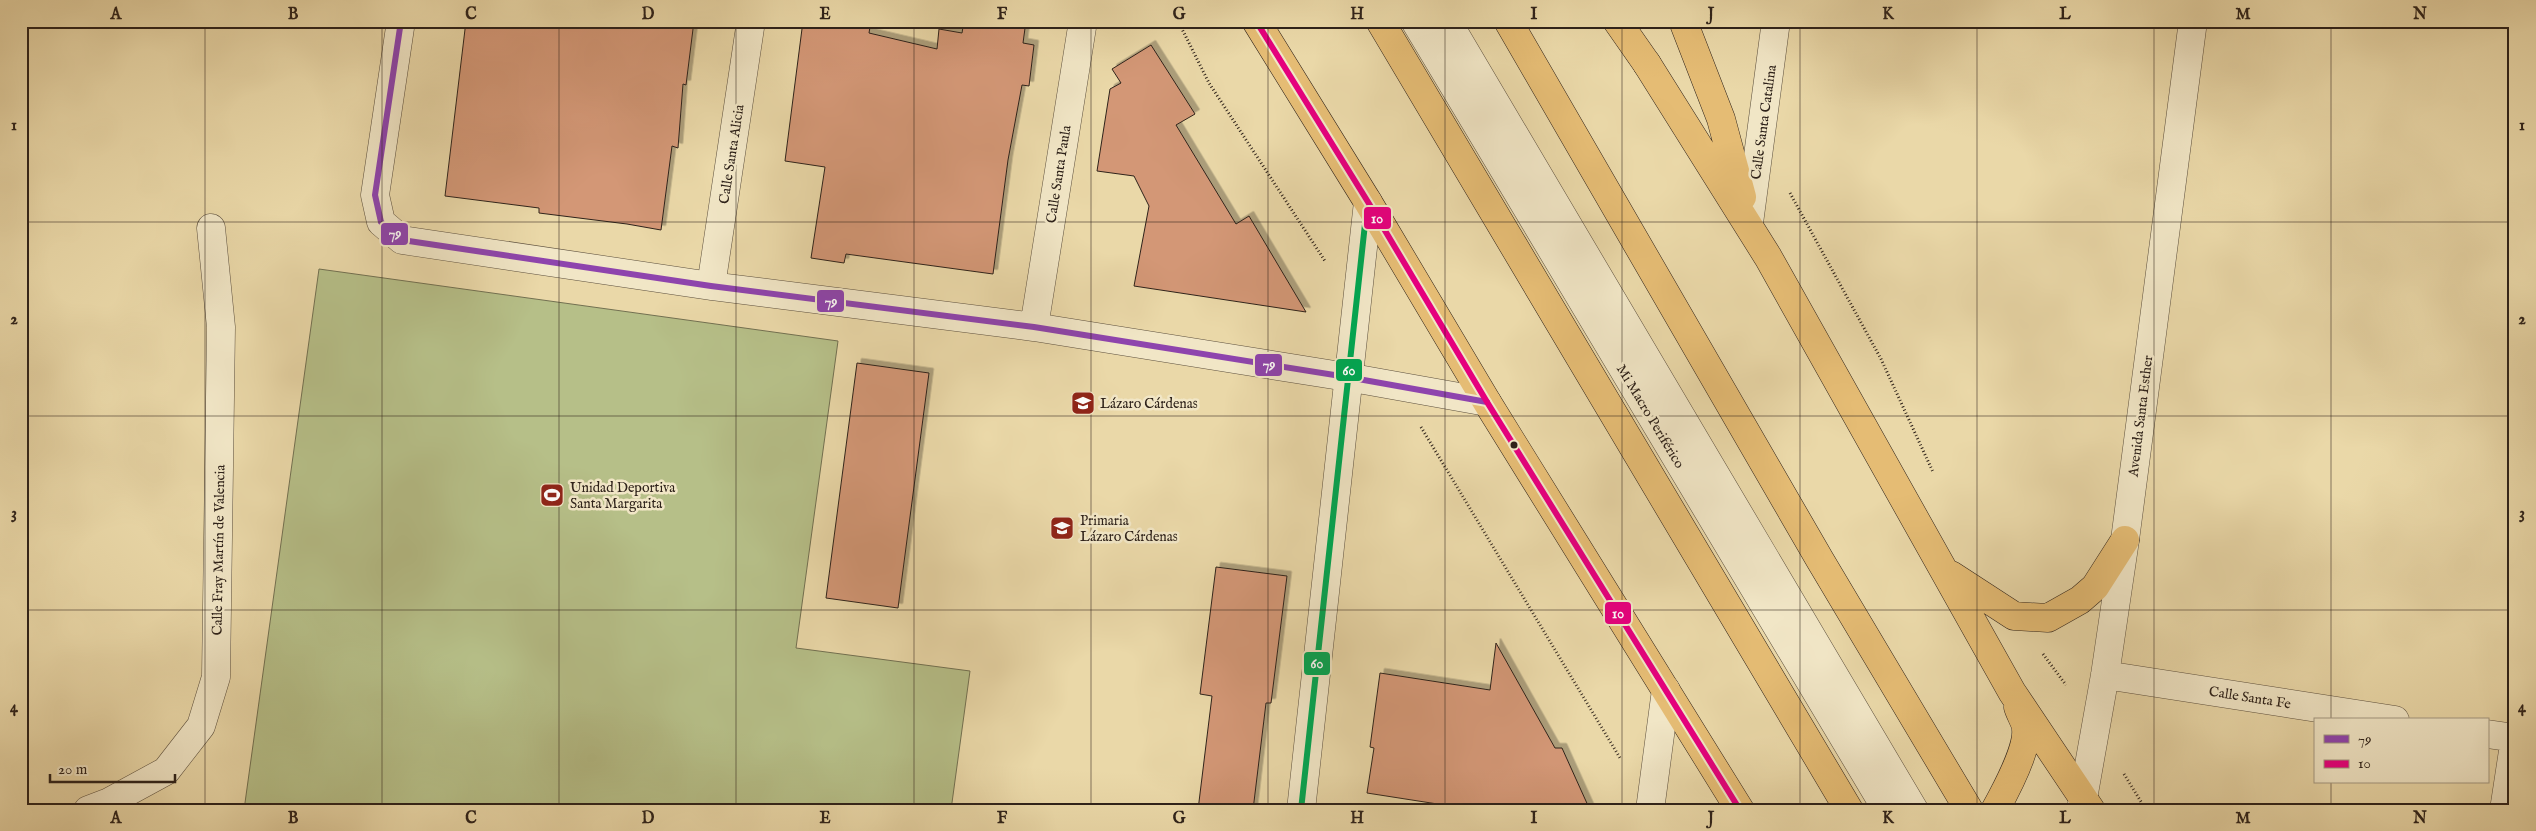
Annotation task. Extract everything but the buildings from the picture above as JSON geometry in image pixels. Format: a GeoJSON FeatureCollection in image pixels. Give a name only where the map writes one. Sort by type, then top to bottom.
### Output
{"type":"FeatureCollection","features":[{"type":"Feature","properties":{"kind":"main road"},"geometry":{"type":"LineString","coordinates":[[1256,21],[1368,202],[1487,402],[1740,810]]}},
{"type":"Feature","properties":{"kind":"main road"},"geometry":{"type":"LineString","coordinates":[[1380,21],[1849,810]]}},
{"type":"Feature","properties":{"kind":"main road"},"geometry":{"type":"LineString","coordinates":[[1508,21],[1820,560],[1969,810]]}},
{"type":"Feature","properties":{"kind":"main road"},"geometry":{"type":"LineString","coordinates":[[1617,21],[1647,64],[1749,223],[2012,692],[2081,806]]}},
{"type":"Feature","properties":{"kind":"main road"},"geometry":{"type":"LineString","coordinates":[[1683,21],[1722,119],[1749,223]]}},
{"type":"Feature","properties":{"kind":"main road"},"geometry":{"type":"LineString","coordinates":[[1944,570],[2014,616],[2048,618],[2080,600],[2095,587],[2125,540]]}},
{"type":"Feature","properties":{"kind":"main road"},"geometry":{"type":"LineString","coordinates":[[1995,810],[2012,777],[2026,730],[2012,692]]}},
{"type":"Feature","properties":{"kind":"street"},"geometry":{"type":"LineString","coordinates":[[401,21],[374,195],[381,222],[402,240],[711,286],[1034,327],[1347,377],[1487,402]]}},
{"type":"Feature","properties":{"kind":"street","name":"Calle Santa Alicia"},"geometry":{"type":"LineString","coordinates":[[711,286],[751,21]]}},
{"type":"Feature","properties":{"kind":"street","name":"Calle Santa Paula"},"geometry":{"type":"LineString","coordinates":[[1034,327],[1083,21]]}},
{"type":"Feature","properties":{"kind":"street","name":"Mi Macro Periférico"},"geometry":{"type":"LineString","coordinates":[[1415,21],[1887,810]]}},
{"type":"Feature","properties":{"kind":"street","name":"Mi Macro Periférico"},"geometry":{"type":"LineString","coordinates":[[1447,21],[1914,810]]}},
{"type":"Feature","properties":{"kind":"street","name":"Calle Santa Catalina"},"geometry":{"type":"LineString","coordinates":[[1749,223],[1776,21]]}},
{"type":"Feature","properties":{"kind":"street","name":"Avenida Santa Esther"},"geometry":{"type":"LineString","coordinates":[[2081,806],[2105,674],[2125,540],[2193,21]]}},
{"type":"Feature","properties":{"kind":"street"},"geometry":{"type":"LineString","coordinates":[[1300,810],[1368,202]]}},
{"type":"Feature","properties":{"kind":"street","name":"Calle Fray Martín de Valencia"},"geometry":{"type":"LineString","coordinates":[[88,810],[109,802],[166,771],[201,726],[216,677],[222,327],[211,228]]}},
{"type":"Feature","properties":{"kind":"street","name":"Calle Santa Fe"},"geometry":{"type":"LineString","coordinates":[[2105,674],[2382,718]]}},
{"type":"Feature","properties":{"kind":"street"},"geometry":{"type":"LineString","coordinates":[[1650,810],[1666,690]]}},
{"type":"Feature","properties":{"kind":"street"},"geometry":{"type":"LineString","coordinates":[[2488,734],[2515,738],[2504,810]]}},
{"type":"Feature","properties":{"kind":"path"},"geometry":{"type":"LineString","coordinates":[[1786,186],[1881,359],[1937,481]]}},
{"type":"Feature","properties":{"kind":"path"},"geometry":{"type":"LineString","coordinates":[[2014,616],[2095,726],[2146,810]]}},
{"type":"Feature","properties":{"kind":"green space","name":"Unidad Deportiva Santa Margarita"},"geometry":{"type":"Polygon","coordinates":[[[319,269],[838,341],[796,648],[970,671],[951,810],[244,810],[319,269]]]}},
{"type":"Feature","properties":{"kind":"transit line","name":"79"},"geometry":{"type":"LineString","coordinates":[[401,21],[375,195],[381,222],[402,240],[711,286],[1034,327],[1347,377],[1487,402]]}},
{"type":"Feature","properties":{"kind":"transit line","name":"10"},"geometry":{"type":"LineString","coordinates":[[1256,21],[1368,202],[1487,402],[1740,810]]}},
{"type":"Feature","properties":{"kind":"transit line","name":"60"},"geometry":{"type":"LineString","coordinates":[[1301,810],[1365,224]]}},
{"type":"Feature","properties":{"kind":"place","name":"Lázaro Cárdenas"},"geometry":{"type":"Point","coordinates":[1083,403]}},
{"type":"Feature","properties":{"kind":"place","name":"Unidad Deportiva Santa Margarita"},"geometry":{"type":"Point","coordinates":[552,495]}},
{"type":"Feature","properties":{"kind":"place","name":"Primaria Lázaro Cárdenas"},"geometry":{"type":"Point","coordinates":[1062,528]}}]}
